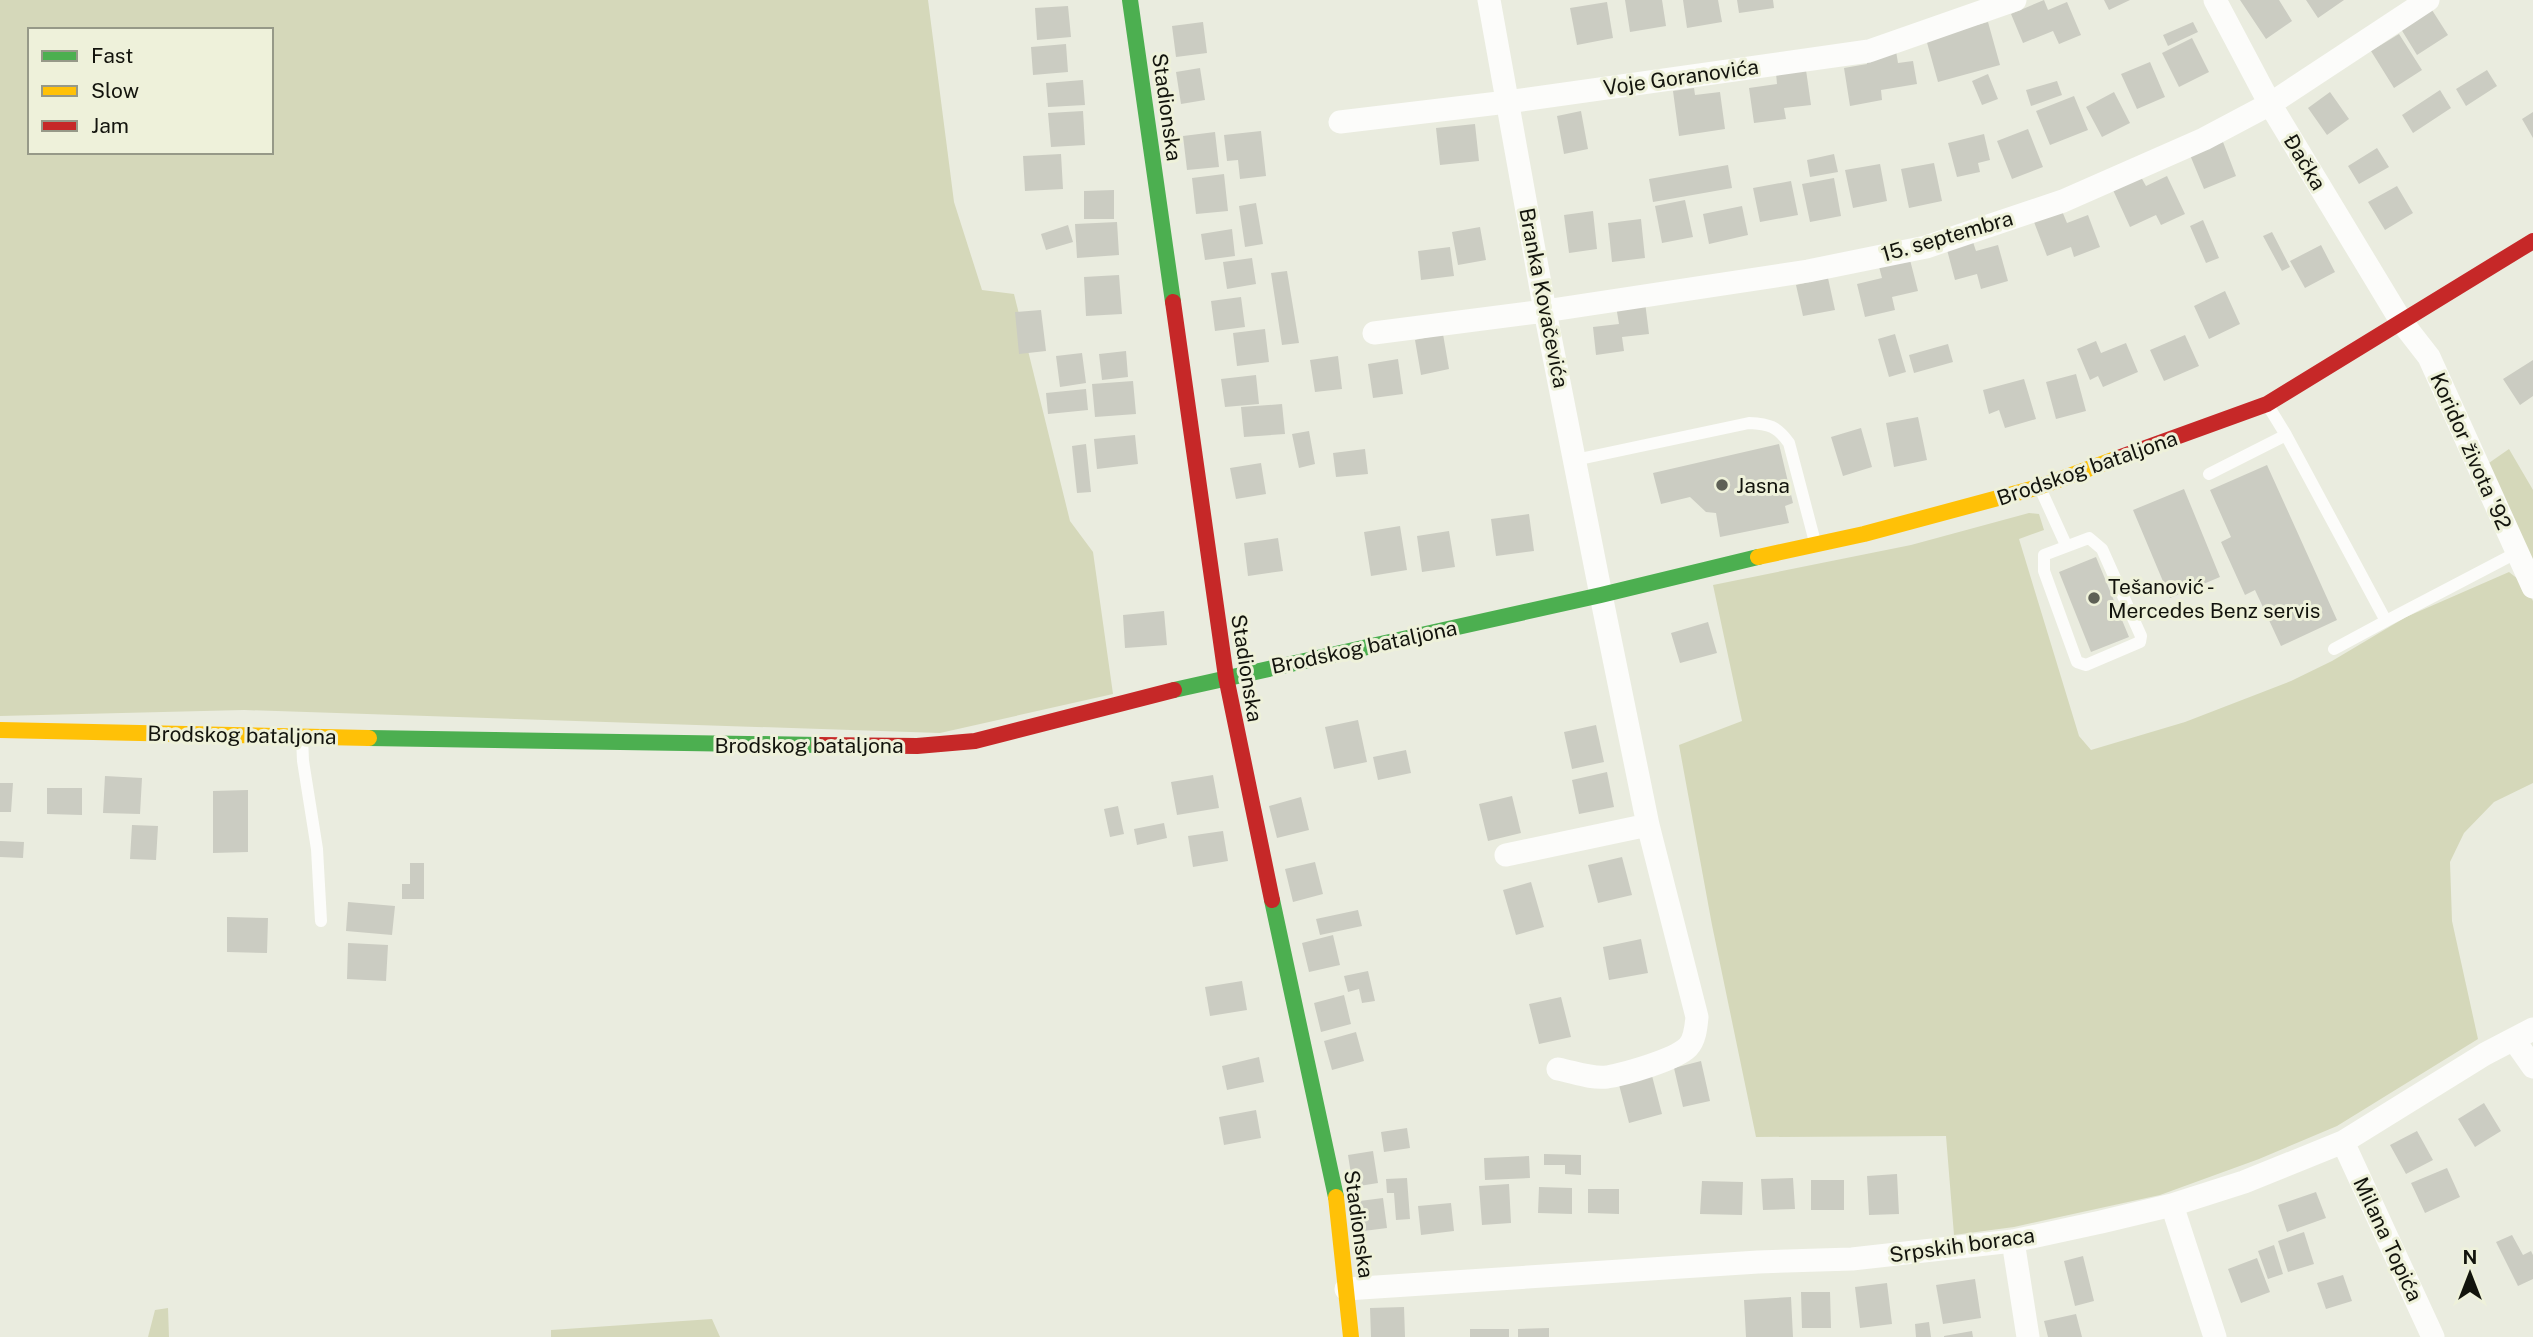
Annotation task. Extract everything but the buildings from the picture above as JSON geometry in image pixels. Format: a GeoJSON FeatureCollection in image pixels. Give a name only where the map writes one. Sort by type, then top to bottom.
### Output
{"type":"FeatureCollection","features":[{"type":"Feature","properties":{"kind":"street","name":"Stadionska"},"geometry":{"type":"LineString","coordinates":[[1130,0],[1226,677],[1241,759],[1337,1200],[1351,1337]]}},
{"type":"Feature","properties":{"kind":"street","name":"Branka Kovačevića"},"geometry":{"type":"LineString","coordinates":[[1489,0],[1545,311],[1601,595]]}},
{"type":"Feature","properties":{"kind":"street","name":"Voje Goranovića"},"geometry":{"type":"LineString","coordinates":[[1340,122],[1507,103],[1869,51],[2015,0]]}},
{"type":"Feature","properties":{"kind":"street","name":"Đačka"},"geometry":{"type":"LineString","coordinates":[[2215,0],[2270,104],[2401,321]]}},
{"type":"Feature","properties":{"kind":"street","name":"15. septembra"},"geometry":{"type":"LineString","coordinates":[[1374,333],[1545,311],[1808,271],[1926,247],[2063,201],[2204,139],[2270,104],[2428,0]]}},
{"type":"Feature","properties":{"kind":"street","name":"Brodskog bataljona"},"geometry":{"type":"LineString","coordinates":[[0,730],[622,744],[917,746],[975,741],[1226,677],[1878,531],[2039,487],[2267,404],[2533,241]]}},
{"type":"Feature","properties":{"kind":"street","name":"Koridor života '92"},"geometry":{"type":"LineString","coordinates":[[2401,321],[2429,357],[2533,587]]}},
{"type":"Feature","properties":{"kind":"street"},"geometry":{"type":"LineString","coordinates":[[1558,1069],[1606,1077],[1670,1059],[1689,1046],[1696,1031],[1697,1017],[1648,825],[1601,595]]}},
{"type":"Feature","properties":{"kind":"street"},"geometry":{"type":"LineString","coordinates":[[1506,855],[1648,825]]}},
{"type":"Feature","properties":{"kind":"street"},"geometry":{"type":"LineString","coordinates":[[2524,1034],[2533,1067]]}},
{"type":"Feature","properties":{"kind":"street","name":"Srpskih boraca"},"geometry":{"type":"LineString","coordinates":[[1346,1289],[1758,1262],[1852,1259],[2012,1241],[2172,1206],[2244,1182],[2343,1142],[2485,1054],[2524,1034]]}},
{"type":"Feature","properties":{"kind":"street","name":"Milana Topića"},"geometry":{"type":"LineString","coordinates":[[2343,1142],[2433,1337]]}},
{"type":"Feature","properties":{"kind":"street"},"geometry":{"type":"LineString","coordinates":[[2172,1206],[2215,1337]]}},
{"type":"Feature","properties":{"kind":"street"},"geometry":{"type":"LineString","coordinates":[[2012,1241],[2028,1337]]}},
{"type":"Feature","properties":{"kind":"lane"},"geometry":{"type":"LineString","coordinates":[[2267,404],[2386,621]]}},
{"type":"Feature","properties":{"kind":"lane"},"geometry":{"type":"LineString","coordinates":[[1575,460],[1749,424],[1770,424],[1781,432],[1789,443],[1815,543]]}},
{"type":"Feature","properties":{"kind":"lane"},"geometry":{"type":"LineString","coordinates":[[2209,474],[2286,435]]}},
{"type":"Feature","properties":{"kind":"lane"},"geometry":{"type":"LineString","coordinates":[[2039,487],[2066,545]]}},
{"type":"Feature","properties":{"kind":"lane"},"geometry":{"type":"LineString","coordinates":[[2089,538],[2102,549],[2141,636],[2140,642],[2086,665],[2077,662],[2044,571],[2044,555],[2066,545],[2089,538]]}},
{"type":"Feature","properties":{"kind":"lane"},"geometry":{"type":"LineString","coordinates":[[2334,649],[2516,553]]}},
{"type":"Feature","properties":{"kind":"lane"},"geometry":{"type":"LineString","coordinates":[[302,737],[303,761],[317,849],[321,921]]}},
{"type":"Feature","properties":{"kind":"green space"},"geometry":{"type":"Polygon","coordinates":[[[0,0],[928,0],[954,202],[982,290],[1014,294],[1070,521],[1093,552],[1113,694],[940,733],[244,710],[0,716],[0,0]]]}},
{"type":"Feature","properties":{"kind":"green space"},"geometry":{"type":"Polygon","coordinates":[[[2509,449],[2533,490],[2533,571],[2486,465],[2509,449]]]}},
{"type":"Feature","properties":{"kind":"green space"},"geometry":{"type":"Polygon","coordinates":[[[2029,513],[2039,514],[2044,530],[2019,539],[2079,736],[2091,750],[2185,722],[2291,681],[2332,661],[2406,617],[2509,572],[2523,583],[2533,601],[2533,783],[2494,802],[2464,833],[2450,862],[2452,921],[2478,1039],[2337,1126],[2259,1159],[2160,1195],[2014,1227],[1954,1235],[1946,1136],[1756,1137],[1712,925],[1679,745],[1742,721],[1713,585],[1911,545],[2029,513]]]}},
{"type":"Feature","properties":{"kind":"green space"},"geometry":{"type":"Polygon","coordinates":[[[168,1308],[169,1337],[148,1337],[155,1310],[168,1308]]]}},
{"type":"Feature","properties":{"kind":"green space"},"geometry":{"type":"Polygon","coordinates":[[[712,1319],[720,1337],[551,1337],[551,1330],[712,1319]]]}},
{"type":"Feature","properties":{"kind":"traffic: fast"},"geometry":{"type":"LineString","coordinates":[[1130,0],[1173,302]]}},
{"type":"Feature","properties":{"kind":"traffic: fast"},"geometry":{"type":"LineString","coordinates":[[1174,690],[1601,595],[1758,557]]}},
{"type":"Feature","properties":{"kind":"traffic: fast"},"geometry":{"type":"LineString","coordinates":[[369,738],[819,745]]}},
{"type":"Feature","properties":{"kind":"traffic: fast"},"geometry":{"type":"LineString","coordinates":[[1272,900],[1336,1197]]}},
{"type":"Feature","properties":{"kind":"traffic: slow"},"geometry":{"type":"LineString","coordinates":[[1758,557],[1864,534],[2039,487],[2118,458]]}},
{"type":"Feature","properties":{"kind":"traffic: slow"},"geometry":{"type":"LineString","coordinates":[[0,730],[369,738]]}},
{"type":"Feature","properties":{"kind":"traffic: slow"},"geometry":{"type":"LineString","coordinates":[[1336,1197],[1351,1337]]}},
{"type":"Feature","properties":{"kind":"traffic: jam"},"geometry":{"type":"LineString","coordinates":[[2118,458],[2267,404],[2533,241]]}},
{"type":"Feature","properties":{"kind":"traffic: jam"},"geometry":{"type":"LineString","coordinates":[[1173,302],[1226,677],[1272,900]]}},
{"type":"Feature","properties":{"kind":"traffic: jam"},"geometry":{"type":"LineString","coordinates":[[819,745],[917,746],[975,741],[1174,690]]}},
{"type":"Feature","properties":{"kind":"place","name":"Jasna"},"geometry":{"type":"Point","coordinates":[1722,485]}},
{"type":"Feature","properties":{"kind":"place","name":"Tešanović - Mercedes Benz servis"},"geometry":{"type":"Point","coordinates":[2094,598]}}]}
